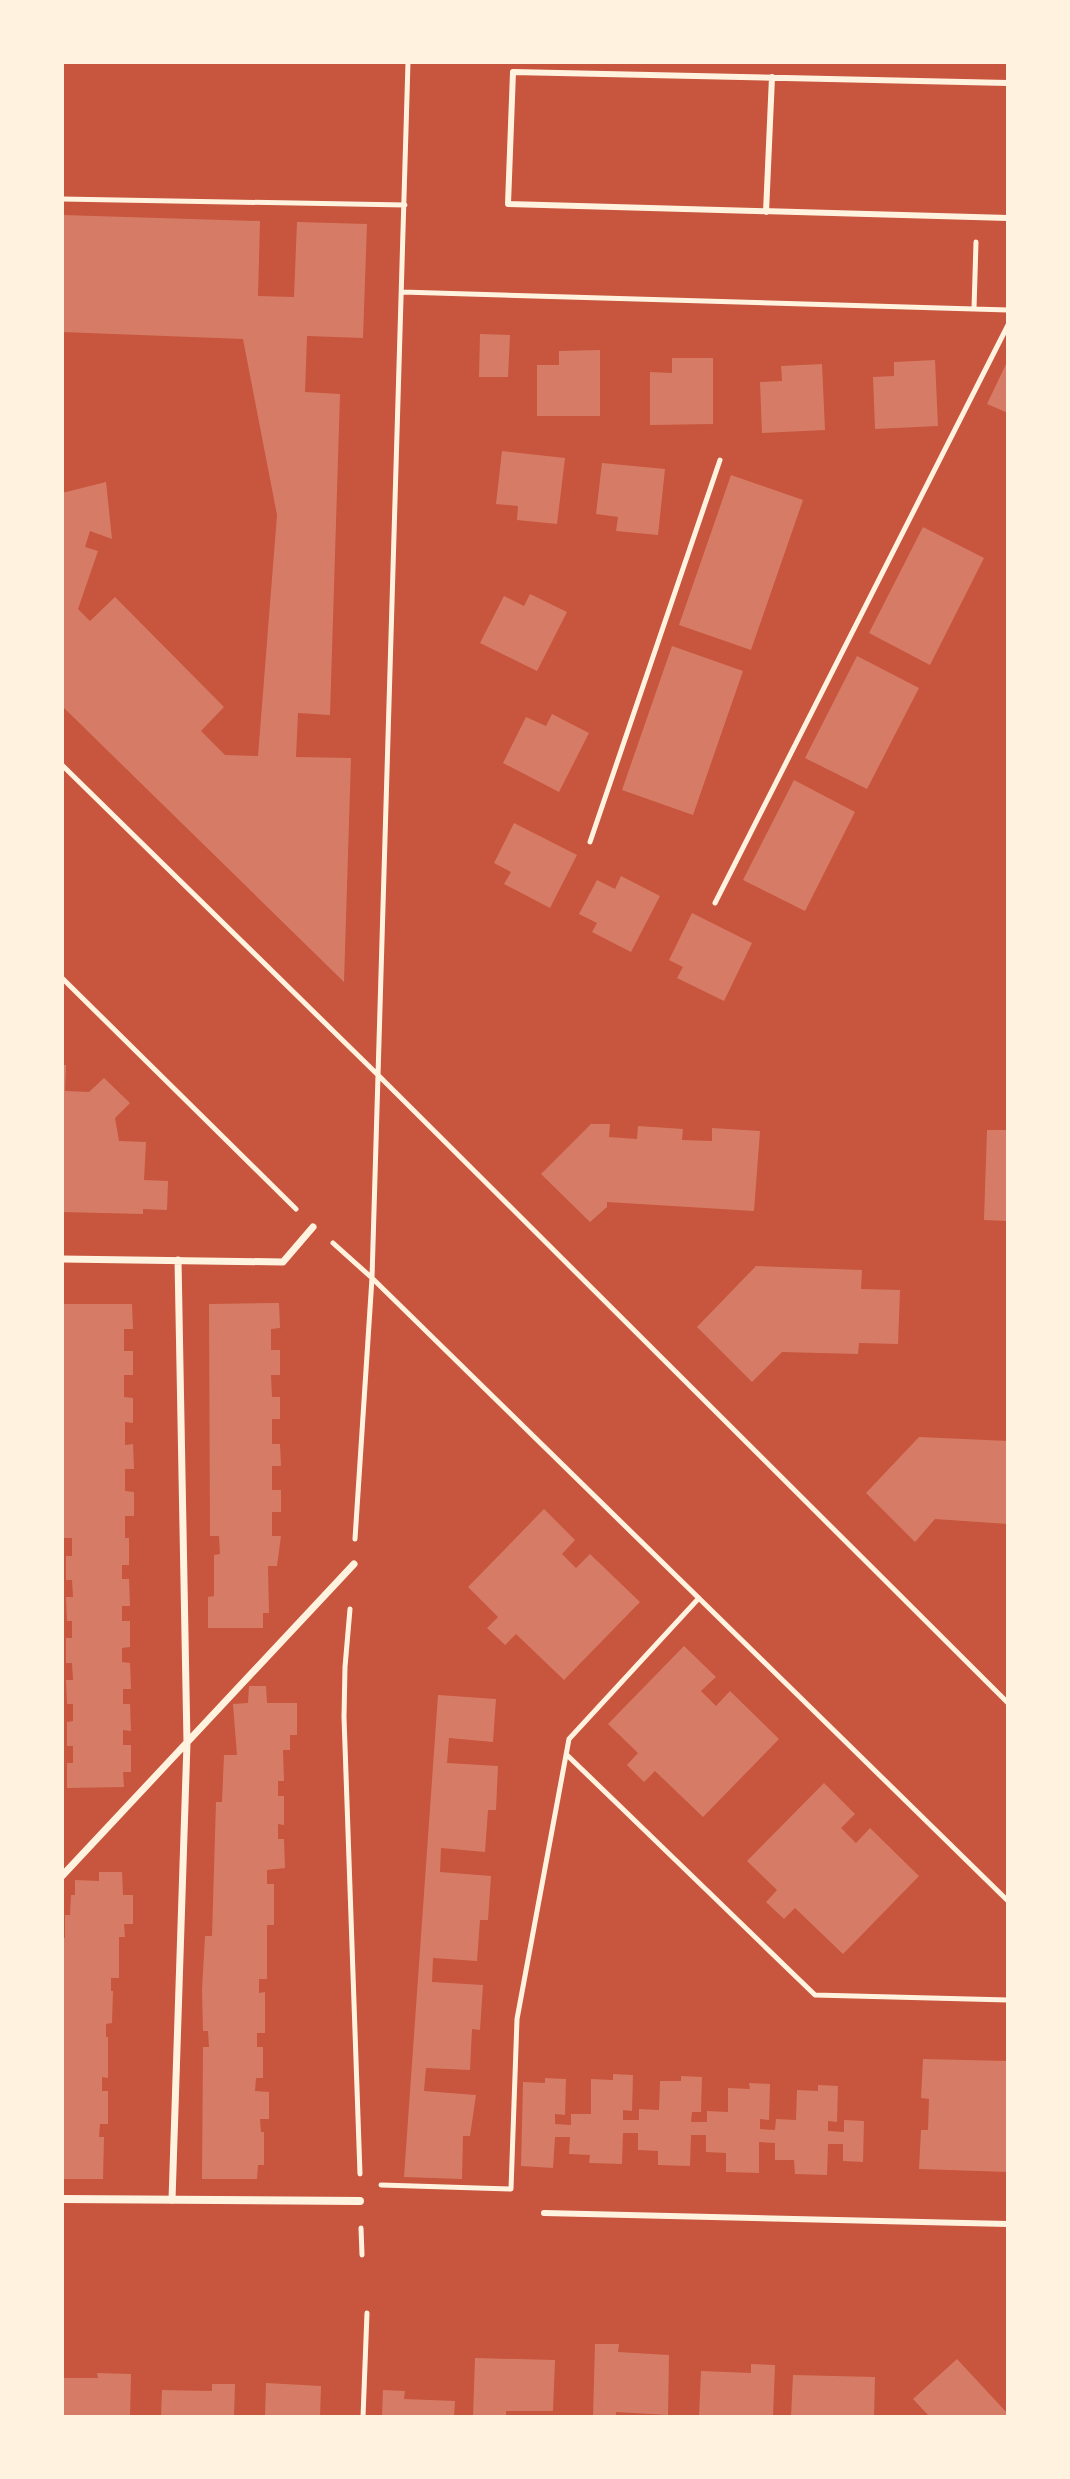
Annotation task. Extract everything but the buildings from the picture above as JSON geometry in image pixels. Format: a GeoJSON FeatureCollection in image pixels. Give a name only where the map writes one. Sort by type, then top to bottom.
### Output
{"type":"FeatureCollection","features":[{"type":"Feature","properties":{"kind":"street"},"geometry":{"type":"LineString","coordinates":[[62,1259],[283,1262],[313,1227]]}},
{"type":"Feature","properties":{"kind":"street"},"geometry":{"type":"LineString","coordinates":[[172,2200],[187,1743],[178,1260]]}},
{"type":"Feature","properties":{"kind":"street"},"geometry":{"type":"LineString","coordinates":[[62,1876],[354,1564]]}},
{"type":"Feature","properties":{"kind":"street"},"geometry":{"type":"LineString","coordinates":[[62,2199],[360,2201]]}},
{"type":"Feature","properties":{"kind":"lane"},"geometry":{"type":"LineString","coordinates":[[1008,83],[513,72],[508,204],[1008,218]]}},
{"type":"Feature","properties":{"kind":"lane"},"geometry":{"type":"LineString","coordinates":[[766,212],[772,77]]}},
{"type":"Feature","properties":{"kind":"lane"},"geometry":{"type":"LineString","coordinates":[[544,2213],[1008,2224]]}},
{"type":"Feature","properties":{"kind":"path"},"geometry":{"type":"LineString","coordinates":[[362,2255],[344,1717],[345,1667],[372,1278],[408,62]]}},
{"type":"Feature","properties":{"kind":"path"},"geometry":{"type":"LineString","coordinates":[[62,199],[405,205]]}},
{"type":"Feature","properties":{"kind":"path"},"geometry":{"type":"LineString","coordinates":[[974,309],[977,217]]}},
{"type":"Feature","properties":{"kind":"path"},"geometry":{"type":"LineString","coordinates":[[402,292],[1008,310]]}},
{"type":"Feature","properties":{"kind":"path"},"geometry":{"type":"LineString","coordinates":[[715,903],[1008,325]]}},
{"type":"Feature","properties":{"kind":"path"},"geometry":{"type":"LineString","coordinates":[[590,842],[720,460]]}},
{"type":"Feature","properties":{"kind":"path"},"geometry":{"type":"LineString","coordinates":[[62,765],[1008,1703]]}},
{"type":"Feature","properties":{"kind":"path"},"geometry":{"type":"LineString","coordinates":[[62,978],[313,1227],[372,1278],[1008,1901]]}},
{"type":"Feature","properties":{"kind":"path"},"geometry":{"type":"LineString","coordinates":[[360,2184],[511,2189],[517,2019],[569,1739],[699,1598]]}},
{"type":"Feature","properties":{"kind":"path"},"geometry":{"type":"LineString","coordinates":[[566,1754],[815,1995],[1008,2000]]}},
{"type":"Feature","properties":{"kind":"path"},"geometry":{"type":"LineString","coordinates":[[363,2417],[367,2313]]}}]}
